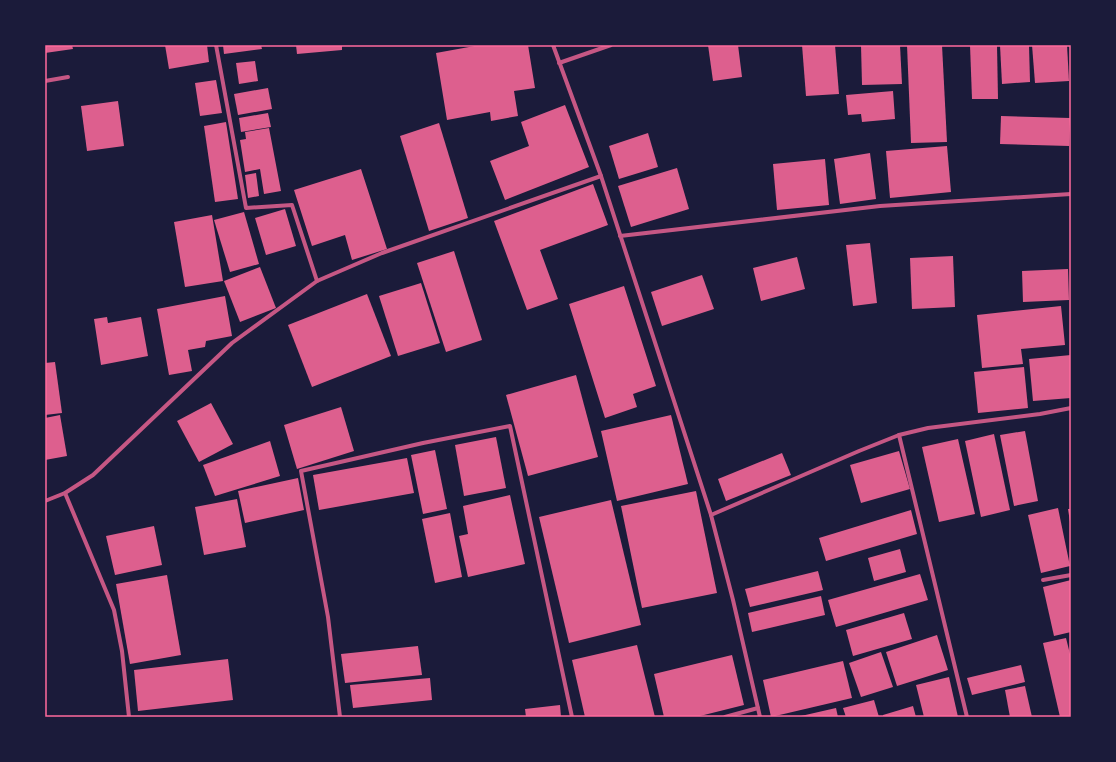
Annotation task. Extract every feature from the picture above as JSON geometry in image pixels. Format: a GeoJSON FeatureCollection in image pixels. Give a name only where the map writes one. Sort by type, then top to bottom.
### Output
{"type":"FeatureCollection","features":[{"type":"Feature","properties":{"kind":"street"},"geometry":{"type":"LineString","coordinates":[[216,45],[246,208],[292,205],[317,281]]}},
{"type":"Feature","properties":{"kind":"street"},"geometry":{"type":"LineString","coordinates":[[553,45],[601,176],[711,515],[733,600],[760,717]]}},
{"type":"Feature","properties":{"kind":"street"},"geometry":{"type":"LineString","coordinates":[[559,63],[611,45]]}},
{"type":"Feature","properties":{"kind":"street"},"geometry":{"type":"LineString","coordinates":[[45,81],[68,76]]}},
{"type":"Feature","properties":{"kind":"street"},"geometry":{"type":"LineString","coordinates":[[45,500],[65,493],[93,475],[232,343],[317,281],[382,253],[601,176]]}},
{"type":"Feature","properties":{"kind":"street"},"geometry":{"type":"LineString","coordinates":[[620,236],[880,206],[1071,194]]}},
{"type":"Feature","properties":{"kind":"street"},"geometry":{"type":"LineString","coordinates":[[711,515],[899,435],[928,428],[1040,414],[1071,408]]}},
{"type":"Feature","properties":{"kind":"street"},"geometry":{"type":"LineString","coordinates":[[340,717],[328,617],[301,471],[510,426],[572,717]]}},
{"type":"Feature","properties":{"kind":"street"},"geometry":{"type":"LineString","coordinates":[[899,435],[967,717]]}},
{"type":"Feature","properties":{"kind":"street"},"geometry":{"type":"LineString","coordinates":[[65,493],[114,610],[122,650],[129,717]]}},
{"type":"Feature","properties":{"kind":"street"},"geometry":{"type":"LineString","coordinates":[[1043,580],[1071,575]]}},
{"type":"Feature","properties":{"kind":"street"},"geometry":{"type":"LineString","coordinates":[[725,717],[758,708]]}},
{"type":"Feature","properties":{"kind":"building"},"geometry":{"type":"Polygon","coordinates":[[[45,45],[72,45],[73,49],[45,53],[45,45]]]}},
{"type":"Feature","properties":{"kind":"building"},"geometry":{"type":"Polygon","coordinates":[[[165,45],[207,45],[209,62],[169,69],[165,45]]]}},
{"type":"Feature","properties":{"kind":"building"},"geometry":{"type":"Polygon","coordinates":[[[223,45],[261,45],[262,49],[224,54],[223,45]]]}},
{"type":"Feature","properties":{"kind":"building"},"geometry":{"type":"Polygon","coordinates":[[[296,45],[342,45],[342,50],[297,54],[296,45]]]}},
{"type":"Feature","properties":{"kind":"building"},"geometry":{"type":"Polygon","coordinates":[[[480,45],[528,45],[535,88],[514,91],[518,116],[491,121],[490,112],[447,120],[436,53],[480,45]]]}},
{"type":"Feature","properties":{"kind":"building"},"geometry":{"type":"Polygon","coordinates":[[[708,45],[738,45],[742,77],[713,81],[708,45]]]}},
{"type":"Feature","properties":{"kind":"building"},"geometry":{"type":"Polygon","coordinates":[[[802,45],[835,45],[839,94],[806,96],[802,45]]]}},
{"type":"Feature","properties":{"kind":"building"},"geometry":{"type":"Polygon","coordinates":[[[861,45],[900,45],[902,84],[862,85],[861,45]]]}},
{"type":"Feature","properties":{"kind":"building"},"geometry":{"type":"Polygon","coordinates":[[[907,45],[942,45],[947,142],[911,143],[907,45]]]}},
{"type":"Feature","properties":{"kind":"building"},"geometry":{"type":"Polygon","coordinates":[[[970,45],[997,45],[998,99],[972,99],[970,45]]]}},
{"type":"Feature","properties":{"kind":"building"},"geometry":{"type":"Polygon","coordinates":[[[1000,45],[1029,45],[1030,82],[1002,84],[1000,45]]]}},
{"type":"Feature","properties":{"kind":"building"},"geometry":{"type":"Polygon","coordinates":[[[1032,45],[1067,45],[1069,81],[1035,83],[1032,45]]]}},
{"type":"Feature","properties":{"kind":"building"},"geometry":{"type":"Polygon","coordinates":[[[255,61],[258,81],[239,84],[236,63],[255,61]]]}},
{"type":"Feature","properties":{"kind":"building"},"geometry":{"type":"Polygon","coordinates":[[[216,80],[222,113],[200,116],[195,83],[216,80]]]}},
{"type":"Feature","properties":{"kind":"building"},"geometry":{"type":"Polygon","coordinates":[[[268,88],[272,109],[238,115],[234,94],[268,88]]]}},
{"type":"Feature","properties":{"kind":"building"},"geometry":{"type":"Polygon","coordinates":[[[893,91],[895,119],[862,122],[861,114],[848,115],[846,95],[893,91]]]}},
{"type":"Feature","properties":{"kind":"building"},"geometry":{"type":"Polygon","coordinates":[[[118,101],[124,146],[87,151],[81,106],[118,101]]]}},
{"type":"Feature","properties":{"kind":"building"},"geometry":{"type":"Polygon","coordinates":[[[565,105],[589,167],[505,200],[490,161],[529,146],[521,122],[565,105]]]}},
{"type":"Feature","properties":{"kind":"building"},"geometry":{"type":"Polygon","coordinates":[[[268,113],[271,127],[241,132],[239,118],[268,113]]]}},
{"type":"Feature","properties":{"kind":"building"},"geometry":{"type":"Polygon","coordinates":[[[1001,116],[1070,118],[1069,146],[1000,144],[1001,116]]]}},
{"type":"Feature","properties":{"kind":"building"},"geometry":{"type":"Polygon","coordinates":[[[226,122],[238,199],[215,202],[204,126],[226,122]]]}},
{"type":"Feature","properties":{"kind":"building"},"geometry":{"type":"Polygon","coordinates":[[[439,123],[468,218],[429,231],[400,136],[439,123]]]}},
{"type":"Feature","properties":{"kind":"building"},"geometry":{"type":"Polygon","coordinates":[[[269,128],[281,191],[264,194],[260,169],[245,172],[240,140],[246,139],[245,132],[269,128]]]}},
{"type":"Feature","properties":{"kind":"building"},"geometry":{"type":"Polygon","coordinates":[[[648,133],[658,167],[619,179],[609,146],[648,133]]]}},
{"type":"Feature","properties":{"kind":"building"},"geometry":{"type":"Polygon","coordinates":[[[947,146],[951,192],[890,198],[886,151],[947,146]]]}},
{"type":"Feature","properties":{"kind":"building"},"geometry":{"type":"Polygon","coordinates":[[[870,153],[876,199],[840,204],[834,159],[870,153]]]}},
{"type":"Feature","properties":{"kind":"building"},"geometry":{"type":"Polygon","coordinates":[[[825,159],[829,205],[777,210],[773,164],[825,159]]]}},
{"type":"Feature","properties":{"kind":"building"},"geometry":{"type":"Polygon","coordinates":[[[677,168],[689,209],[631,227],[618,186],[677,168]]]}},
{"type":"Feature","properties":{"kind":"building"},"geometry":{"type":"Polygon","coordinates":[[[361,169],[387,249],[352,260],[345,235],[312,246],[294,190],[361,169]]]}},
{"type":"Feature","properties":{"kind":"building"},"geometry":{"type":"Polygon","coordinates":[[[256,173],[259,196],[248,198],[245,175],[256,173]]]}},
{"type":"Feature","properties":{"kind":"building"},"geometry":{"type":"Polygon","coordinates":[[[593,184],[608,225],[540,250],[558,299],[527,310],[494,221],[593,184]]]}},
{"type":"Feature","properties":{"kind":"building"},"geometry":{"type":"Polygon","coordinates":[[[285,209],[296,246],[266,255],[255,218],[285,209]]]}},
{"type":"Feature","properties":{"kind":"building"},"geometry":{"type":"Polygon","coordinates":[[[244,212],[259,264],[230,272],[214,220],[244,212]]]}},
{"type":"Feature","properties":{"kind":"building"},"geometry":{"type":"Polygon","coordinates":[[[212,215],[223,281],[185,287],[174,222],[212,215]]]}},
{"type":"Feature","properties":{"kind":"building"},"geometry":{"type":"Polygon","coordinates":[[[870,243],[877,303],[853,306],[846,245],[870,243]]]}},
{"type":"Feature","properties":{"kind":"building"},"geometry":{"type":"Polygon","coordinates":[[[454,251],[482,340],[446,352],[417,263],[454,251]]]}},
{"type":"Feature","properties":{"kind":"building"},"geometry":{"type":"Polygon","coordinates":[[[953,256],[955,307],[912,309],[910,258],[953,256]]]}},
{"type":"Feature","properties":{"kind":"building"},"geometry":{"type":"Polygon","coordinates":[[[797,257],[805,289],[761,301],[753,268],[797,257]]]}},
{"type":"Feature","properties":{"kind":"building"},"geometry":{"type":"Polygon","coordinates":[[[260,267],[276,308],[240,322],[224,281],[260,267]]]}},
{"type":"Feature","properties":{"kind":"building"},"geometry":{"type":"Polygon","coordinates":[[[1068,269],[1069,300],[1023,302],[1022,271],[1068,269]]]}},
{"type":"Feature","properties":{"kind":"building"},"geometry":{"type":"Polygon","coordinates":[[[702,275],[714,309],[662,326],[651,292],[702,275]]]}},
{"type":"Feature","properties":{"kind":"building"},"geometry":{"type":"Polygon","coordinates":[[[421,283],[440,343],[398,356],[379,296],[421,283]]]}},
{"type":"Feature","properties":{"kind":"building"},"geometry":{"type":"Polygon","coordinates":[[[624,286],[656,386],[633,394],[637,407],[605,418],[569,304],[624,286]]]}},
{"type":"Feature","properties":{"kind":"building"},"geometry":{"type":"Polygon","coordinates":[[[367,294],[391,356],[312,387],[288,325],[367,294]]]}},
{"type":"Feature","properties":{"kind":"building"},"geometry":{"type":"Polygon","coordinates":[[[225,296],[232,336],[206,341],[205,347],[188,350],[192,371],[169,375],[157,309],[225,296]]]}},
{"type":"Feature","properties":{"kind":"building"},"geometry":{"type":"Polygon","coordinates":[[[1061,306],[1065,345],[1021,349],[1023,364],[982,368],[977,315],[1061,306]]]}},
{"type":"Feature","properties":{"kind":"building"},"geometry":{"type":"Polygon","coordinates":[[[107,317],[108,323],[141,317],[148,356],[101,365],[94,319],[107,317]]]}},
{"type":"Feature","properties":{"kind":"building"},"geometry":{"type":"Polygon","coordinates":[[[1071,355],[1071,398],[1033,401],[1029,359],[1071,355]]]}},
{"type":"Feature","properties":{"kind":"building"},"geometry":{"type":"Polygon","coordinates":[[[55,362],[62,413],[45,415],[45,363],[55,362]]]}},
{"type":"Feature","properties":{"kind":"building"},"geometry":{"type":"Polygon","coordinates":[[[1024,367],[1028,408],[978,413],[974,372],[1024,367]]]}},
{"type":"Feature","properties":{"kind":"building"},"geometry":{"type":"Polygon","coordinates":[[[576,375],[598,457],[528,476],[506,395],[576,375]]]}},
{"type":"Feature","properties":{"kind":"building"},"geometry":{"type":"Polygon","coordinates":[[[211,403],[233,444],[199,462],[177,421],[211,403]]]}},
{"type":"Feature","properties":{"kind":"building"},"geometry":{"type":"Polygon","coordinates":[[[341,407],[354,451],[297,469],[284,425],[341,407]]]}},
{"type":"Feature","properties":{"kind":"building"},"geometry":{"type":"Polygon","coordinates":[[[60,415],[67,456],[45,460],[45,418],[60,415]]]}},
{"type":"Feature","properties":{"kind":"building"},"geometry":{"type":"Polygon","coordinates":[[[671,415],[688,484],[617,501],[601,431],[671,415]]]}},
{"type":"Feature","properties":{"kind":"building"},"geometry":{"type":"Polygon","coordinates":[[[1025,431],[1038,501],[1014,506],[1000,435],[1025,431]]]}},
{"type":"Feature","properties":{"kind":"building"},"geometry":{"type":"Polygon","coordinates":[[[994,434],[1010,510],[981,517],[965,441],[994,434]]]}},
{"type":"Feature","properties":{"kind":"building"},"geometry":{"type":"Polygon","coordinates":[[[496,437],[506,488],[464,496],[455,445],[496,437]]]}},
{"type":"Feature","properties":{"kind":"building"},"geometry":{"type":"Polygon","coordinates":[[[958,439],[975,514],[939,522],[922,447],[958,439]]]}},
{"type":"Feature","properties":{"kind":"building"},"geometry":{"type":"Polygon","coordinates":[[[270,441],[280,476],[215,496],[203,465],[270,441]]]}},
{"type":"Feature","properties":{"kind":"building"},"geometry":{"type":"Polygon","coordinates":[[[435,450],[447,509],[423,514],[411,455],[435,450]]]}},
{"type":"Feature","properties":{"kind":"building"},"geometry":{"type":"Polygon","coordinates":[[[899,451],[910,489],[861,503],[850,465],[899,451]]]}},
{"type":"Feature","properties":{"kind":"building"},"geometry":{"type":"Polygon","coordinates":[[[782,453],[791,475],[726,501],[718,479],[782,453]]]}},
{"type":"Feature","properties":{"kind":"building"},"geometry":{"type":"Polygon","coordinates":[[[407,458],[414,493],[319,510],[313,475],[407,458]]]}},
{"type":"Feature","properties":{"kind":"building"},"geometry":{"type":"Polygon","coordinates":[[[298,478],[304,510],[245,523],[238,491],[298,478]]]}},
{"type":"Feature","properties":{"kind":"building"},"geometry":{"type":"Polygon","coordinates":[[[696,491],[717,593],[642,608],[621,506],[696,491]]]}},
{"type":"Feature","properties":{"kind":"building"},"geometry":{"type":"Polygon","coordinates":[[[510,495],[525,564],[468,577],[459,536],[468,534],[463,506],[510,495]]]}},
{"type":"Feature","properties":{"kind":"building"},"geometry":{"type":"Polygon","coordinates":[[[237,499],[246,547],[204,555],[195,507],[237,499]]]}},
{"type":"Feature","properties":{"kind":"building"},"geometry":{"type":"Polygon","coordinates":[[[611,500],[641,625],[569,643],[539,517],[611,500]]]}},
{"type":"Feature","properties":{"kind":"building"},"geometry":{"type":"Polygon","coordinates":[[[1058,508],[1070,566],[1041,573],[1028,515],[1058,508]]]}},
{"type":"Feature","properties":{"kind":"building"},"geometry":{"type":"Polygon","coordinates":[[[1068,509],[1071,509],[1071,522],[1070,522],[1068,509]]]}},
{"type":"Feature","properties":{"kind":"building"},"geometry":{"type":"Polygon","coordinates":[[[911,510],[917,534],[826,561],[819,538],[911,510]]]}},
{"type":"Feature","properties":{"kind":"building"},"geometry":{"type":"Polygon","coordinates":[[[450,513],[462,577],[435,583],[422,519],[450,513]]]}},
{"type":"Feature","properties":{"kind":"building"},"geometry":{"type":"Polygon","coordinates":[[[154,526],[162,565],[115,575],[106,536],[154,526]]]}},
{"type":"Feature","properties":{"kind":"building"},"geometry":{"type":"Polygon","coordinates":[[[900,549],[906,572],[874,581],[868,558],[900,549]]]}},
{"type":"Feature","properties":{"kind":"building"},"geometry":{"type":"Polygon","coordinates":[[[818,571],[823,590],[750,607],[745,589],[818,571]]]}},
{"type":"Feature","properties":{"kind":"building"},"geometry":{"type":"Polygon","coordinates":[[[920,574],[928,600],[836,627],[828,600],[920,574]]]}},
{"type":"Feature","properties":{"kind":"building"},"geometry":{"type":"Polygon","coordinates":[[[167,575],[181,655],[130,664],[116,584],[167,575]]]}},
{"type":"Feature","properties":{"kind":"building"},"geometry":{"type":"Polygon","coordinates":[[[1071,580],[1071,632],[1054,636],[1043,587],[1071,580]]]}},
{"type":"Feature","properties":{"kind":"building"},"geometry":{"type":"Polygon","coordinates":[[[821,596],[825,615],[752,632],[748,613],[821,596]]]}},
{"type":"Feature","properties":{"kind":"building"},"geometry":{"type":"Polygon","coordinates":[[[904,613],[912,639],[853,656],[846,630],[904,613]]]}},
{"type":"Feature","properties":{"kind":"building"},"geometry":{"type":"Polygon","coordinates":[[[937,635],[948,670],[897,686],[886,652],[937,635]]]}},
{"type":"Feature","properties":{"kind":"building"},"geometry":{"type":"Polygon","coordinates":[[[1066,638],[1071,658],[1071,717],[1060,717],[1043,643],[1066,638]]]}},
{"type":"Feature","properties":{"kind":"building"},"geometry":{"type":"Polygon","coordinates":[[[637,645],[655,717],[585,717],[572,660],[637,645]]]}},
{"type":"Feature","properties":{"kind":"building"},"geometry":{"type":"Polygon","coordinates":[[[418,646],[422,675],[345,683],[341,654],[418,646]]]}},
{"type":"Feature","properties":{"kind":"building"},"geometry":{"type":"Polygon","coordinates":[[[881,652],[893,687],[861,697],[849,663],[881,652]]]}},
{"type":"Feature","properties":{"kind":"building"},"geometry":{"type":"Polygon","coordinates":[[[732,655],[744,705],[696,717],[664,717],[654,674],[732,655]]]}},
{"type":"Feature","properties":{"kind":"building"},"geometry":{"type":"Polygon","coordinates":[[[228,659],[233,700],[138,711],[134,670],[228,659]]]}},
{"type":"Feature","properties":{"kind":"building"},"geometry":{"type":"Polygon","coordinates":[[[843,661],[852,698],[771,717],[763,680],[843,661]]]}},
{"type":"Feature","properties":{"kind":"building"},"geometry":{"type":"Polygon","coordinates":[[[1021,665],[1025,682],[972,695],[967,678],[1021,665]]]}},
{"type":"Feature","properties":{"kind":"building"},"geometry":{"type":"Polygon","coordinates":[[[949,677],[958,717],[924,717],[916,685],[949,677]]]}},
{"type":"Feature","properties":{"kind":"building"},"geometry":{"type":"Polygon","coordinates":[[[430,678],[432,700],[353,708],[350,685],[430,678]]]}},
{"type":"Feature","properties":{"kind":"building"},"geometry":{"type":"Polygon","coordinates":[[[1025,686],[1032,717],[1010,717],[1005,690],[1025,686]]]}},
{"type":"Feature","properties":{"kind":"building"},"geometry":{"type":"Polygon","coordinates":[[[874,700],[879,717],[846,717],[843,708],[874,700]]]}},
{"type":"Feature","properties":{"kind":"building"},"geometry":{"type":"Polygon","coordinates":[[[560,705],[561,717],[526,717],[525,709],[560,705]]]}},
{"type":"Feature","properties":{"kind":"building"},"geometry":{"type":"Polygon","coordinates":[[[913,706],[916,717],[883,717],[883,715],[913,706]]]}},
{"type":"Feature","properties":{"kind":"building"},"geometry":{"type":"Polygon","coordinates":[[[836,708],[838,717],[801,717],[801,716],[836,708]]]}}]}
